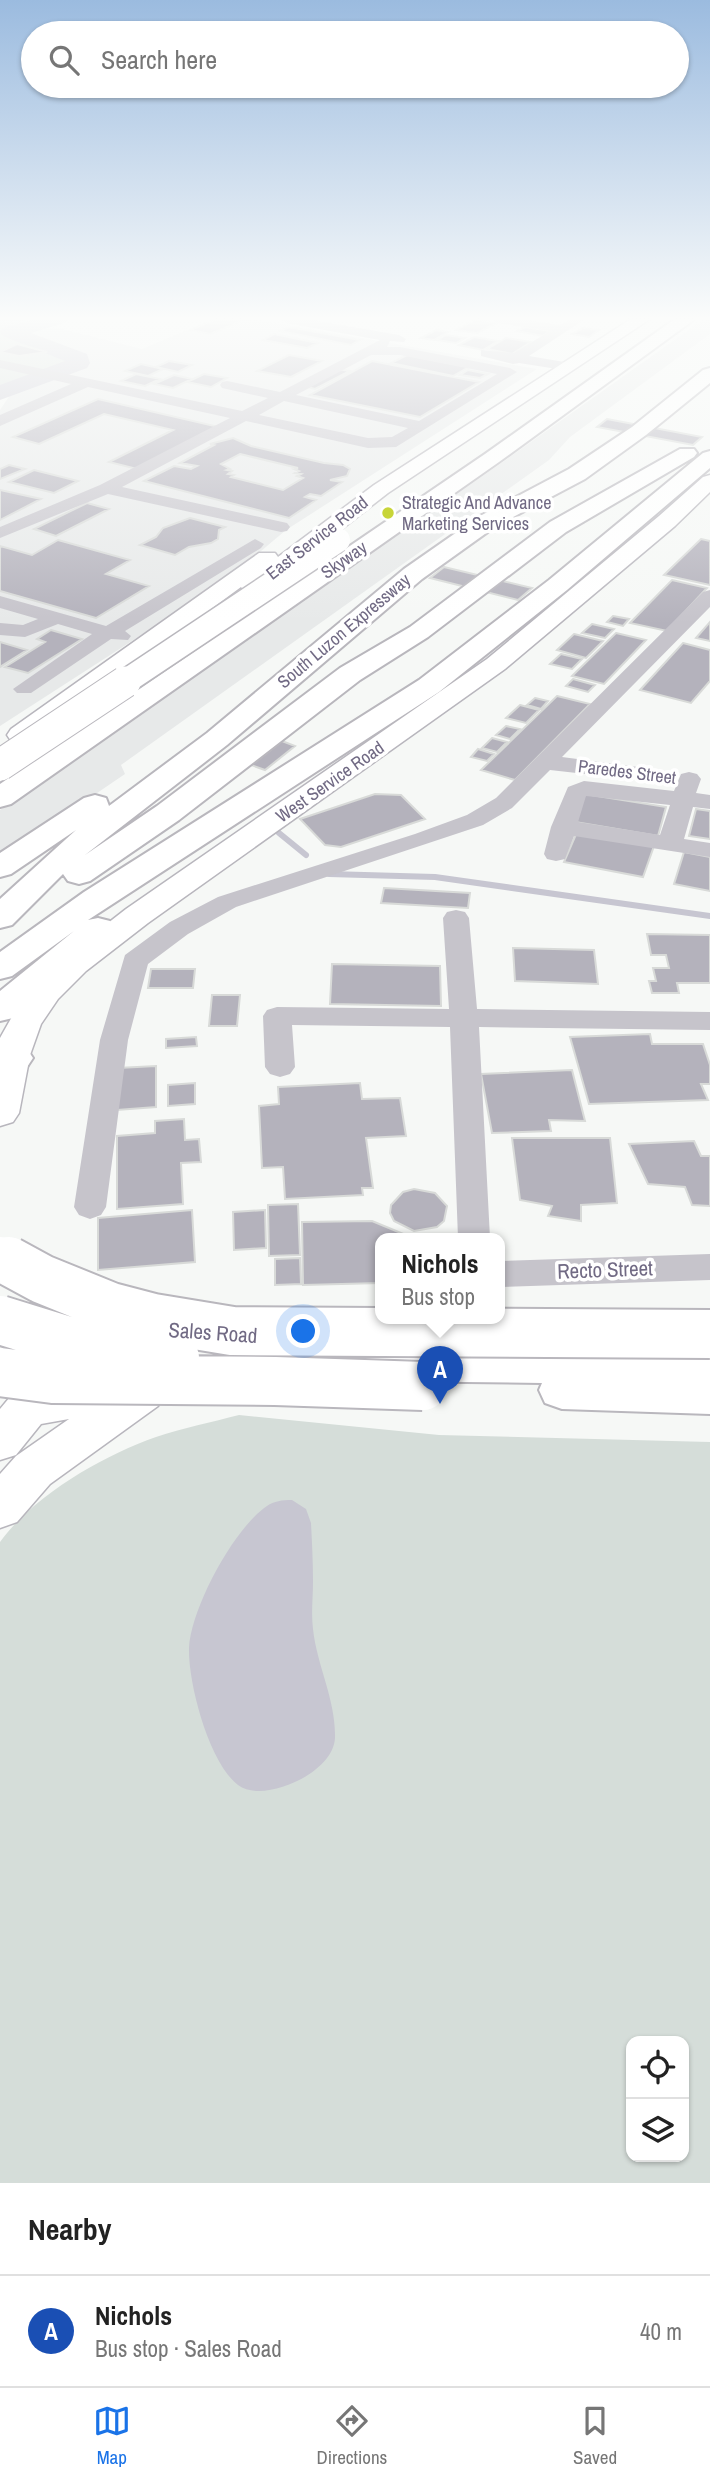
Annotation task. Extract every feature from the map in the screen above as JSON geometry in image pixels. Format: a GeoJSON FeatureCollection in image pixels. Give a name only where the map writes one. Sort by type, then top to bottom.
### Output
{"type":"FeatureCollection","features":[{"type":"Feature","properties":{"kind":"highway","name":"Skyway"},"geometry":{"type":"LineString","coordinates":[[0,768],[338,540],[442,442],[479,421]]}},
{"type":"Feature","properties":{"kind":"highway","name":"Skyway"},"geometry":{"type":"LineString","coordinates":[[0,798],[544,421]]}},
{"type":"Feature","properties":{"kind":"highway","name":"South Luzon Expressway"},"geometry":{"type":"LineString","coordinates":[[0,918],[86,838],[217,739],[455,542],[505,511],[577,474],[651,421]]}},
{"type":"Feature","properties":{"kind":"highway","name":"South Luzon Expressway"},"geometry":{"type":"LineString","coordinates":[[0,929],[168,813],[302,709],[351,674],[419,632],[558,527],[678,460],[710,433]]}},
{"type":"Feature","properties":{"kind":"highway"},"geometry":{"type":"LineString","coordinates":[[0,968],[96,899],[429,686],[478,650],[710,457]]}},
{"type":"Feature","properties":{"kind":"highway"},"geometry":{"type":"LineString","coordinates":[[0,734],[61,695],[144,650],[271,575],[338,540]]}},
{"type":"Feature","properties":{"kind":"highway"},"geometry":{"type":"LineString","coordinates":[[0,867],[151,768],[250,710]]}},
{"type":"Feature","properties":{"kind":"highway"},"geometry":{"type":"LineString","coordinates":[[0,808],[111,723]]}},
{"type":"Feature","properties":{"kind":"highway"},"geometry":{"type":"LineString","coordinates":[[0,1010],[62,956],[250,815],[287,775]]}},
{"type":"Feature","properties":{"kind":"highway"},"geometry":{"type":"LineString","coordinates":[[0,1253],[41,1279],[111,1307],[165,1321],[232,1331],[710,1335]]}},
{"type":"Feature","properties":{"kind":"highway"},"geometry":{"type":"LineString","coordinates":[[3,1309],[36,1308],[122,1334],[173,1343],[237,1346],[710,1347]]}},
{"type":"Feature","properties":{"kind":"highway"},"geometry":{"type":"LineString","coordinates":[[3,1309],[97,1350],[170,1358],[710,1366]]}},
{"type":"Feature","properties":{"kind":"highway"},"geometry":{"type":"LineString","coordinates":[[0,1372],[53,1379],[275,1381],[710,1395]]}},
{"type":"Feature","properties":{"kind":"main road","name":"East Service Road"},"geometry":{"type":"LineString","coordinates":[[0,750],[291,538],[381,489],[442,442],[475,421]]}},
{"type":"Feature","properties":{"kind":"main road","name":"West Service Road"},"geometry":{"type":"LineString","coordinates":[[0,1113],[7,1058],[22,1026],[43,994],[80,959],[137,916],[496,664],[710,481]]}},
{"type":"Feature","properties":{"kind":"main road","name":"East Service Road"},"geometry":{"type":"LineString","coordinates":[[0,768],[230,604],[291,538]]}},
{"type":"Feature","properties":{"kind":"main road"},"geometry":{"type":"LineString","coordinates":[[0,1253],[23,1269],[165,1330]]}},
{"type":"Feature","properties":{"kind":"main road"},"geometry":{"type":"LineString","coordinates":[[3,1309],[30,1333],[40,1355],[40,1382],[9,1429]]}},
{"type":"Feature","properties":{"kind":"main road","name":"Sales Road"},"geometry":{"type":"LineString","coordinates":[[3,1309],[228,1336],[710,1335]]}},
{"type":"Feature","properties":{"kind":"main road"},"geometry":{"type":"LineString","coordinates":[[9,1429],[149,1388],[190,1381],[710,1382]]}},
{"type":"Feature","properties":{"kind":"main road"},"geometry":{"type":"LineString","coordinates":[[0,1507],[33,1470],[149,1388]]}},
{"type":"Feature","properties":{"kind":"street"},"geometry":{"type":"LineString","coordinates":[[0,533],[106,489],[239,421]]}},
{"type":"Feature","properties":{"kind":"street"},"geometry":{"type":"LineString","coordinates":[[270,421],[292,426],[276,439],[315,447],[347,438],[383,444],[404,438],[442,442]]}},
{"type":"Feature","properties":{"kind":"street"},"geometry":{"type":"LineString","coordinates":[[363,421],[442,442]]}},
{"type":"Feature","properties":{"kind":"street"},"geometry":{"type":"LineString","coordinates":[[442,442],[463,421]]}},
{"type":"Feature","properties":{"kind":"street"},"geometry":{"type":"LineString","coordinates":[[106,489],[291,538]]}},
{"type":"Feature","properties":{"kind":"street"},"geometry":{"type":"LineString","coordinates":[[23,689],[109,632],[255,544]]}},
{"type":"Feature","properties":{"kind":"street"},"geometry":{"type":"LineString","coordinates":[[90,1207],[114,1040],[135,961],[179,928],[227,902],[424,839],[475,820],[504,803],[710,596]]}},
{"type":"Feature","properties":{"kind":"street"},"geometry":{"type":"LineString","coordinates":[[0,602],[149,644]]}},
{"type":"Feature","properties":{"kind":"street"},"geometry":{"type":"LineString","coordinates":[[0,629],[25,631],[57,618]]}},
{"type":"Feature","properties":{"kind":"street","name":"Paredes Street"},"geometry":{"type":"LineString","coordinates":[[544,762],[694,786]]}},
{"type":"Feature","properties":{"kind":"street"},"geometry":{"type":"LineString","coordinates":[[670,844],[694,786]]}},
{"type":"Feature","properties":{"kind":"street"},"geometry":{"type":"LineString","coordinates":[[556,854],[576,792],[584,788],[694,786],[710,802]]}},
{"type":"Feature","properties":{"kind":"street"},"geometry":{"type":"LineString","coordinates":[[563,827],[710,850]]}},
{"type":"Feature","properties":{"kind":"street"},"geometry":{"type":"LineString","coordinates":[[456,918],[464,1018],[474,1233]]}},
{"type":"Feature","properties":{"kind":"street"},"geometry":{"type":"LineString","coordinates":[[280,1067],[277,1016],[710,1021]]}},
{"type":"Feature","properties":{"kind":"street","name":"Recto Street"},"geometry":{"type":"LineString","coordinates":[[505,1274],[710,1267]]}},
{"type":"Feature","properties":{"kind":"shaded area"},"geometry":{"type":"Polygon","coordinates":[[[0,421],[456,421],[286,530],[228,579],[0,726],[0,421]]]}},
{"type":"Feature","properties":{"kind":"shaded area"},"geometry":{"type":"Polygon","coordinates":[[[561,421],[592,421],[570,437],[549,460],[121,765],[125,774],[0,859],[0,810],[561,421]]]}},
{"type":"Feature","properties":{"kind":"shaded area"},"geometry":{"type":"Polygon","coordinates":[[[239,1415],[439,1435],[710,1442],[710,2183],[0,2183],[0,1542],[31,1509],[70,1479],[135,1445],[239,1415]]]}},
{"type":"Feature","properties":{"kind":"shaded area"},"geometry":{"type":"Polygon","coordinates":[[[292,1500],[306,1509],[311,1523],[313,1629],[333,1710],[335,1738],[332,1751],[319,1767],[308,1775],[280,1788],[253,1791],[238,1785],[228,1774],[209,1741],[196,1701],[189,1648],[197,1612],[228,1550],[254,1517],[267,1506],[278,1501],[292,1500]]]}},
{"type":"Feature","properties":{"kind":"building"},"geometry":{"type":"Polygon","coordinates":[[[49,421],[89,421],[39,444],[13,437],[49,421]]]}},
{"type":"Feature","properties":{"kind":"building"},"geometry":{"type":"Polygon","coordinates":[[[134,421],[193,421],[219,427],[137,469],[109,462],[173,430],[134,421]]]}},
{"type":"Feature","properties":{"kind":"building"},"geometry":{"type":"Polygon","coordinates":[[[605,421],[617,421],[702,437],[693,445],[597,427],[605,421]]]}},
{"type":"Feature","properties":{"kind":"building"},"geometry":{"type":"Polygon","coordinates":[[[233,438],[251,446],[343,465],[350,469],[347,476],[330,480],[342,482],[321,496],[310,494],[305,497],[316,500],[289,518],[144,481],[174,466],[191,469],[197,466],[180,463],[214,445],[210,444],[233,438]],[[240,454],[221,464],[232,471],[228,474],[234,475],[231,477],[283,490],[303,478],[297,476],[301,474],[295,473],[299,471],[294,469],[298,468],[240,454]]]}},
{"type":"Feature","properties":{"kind":"building"},"geometry":{"type":"Polygon","coordinates":[[[9,465],[25,469],[0,479],[0,469],[9,465]]]}},
{"type":"Feature","properties":{"kind":"building"},"geometry":{"type":"Polygon","coordinates":[[[34,470],[78,481],[54,493],[9,482],[34,470]]]}},
{"type":"Feature","properties":{"kind":"building"},"geometry":{"type":"Polygon","coordinates":[[[0,490],[41,499],[0,520],[0,490]]]}},
{"type":"Feature","properties":{"kind":"building"},"geometry":{"type":"Polygon","coordinates":[[[87,503],[109,509],[56,536],[34,529],[87,503]]]}},
{"type":"Feature","properties":{"kind":"building"},"geometry":{"type":"Polygon","coordinates":[[[190,518],[225,527],[219,530],[218,539],[211,543],[189,547],[175,555],[140,545],[156,537],[163,528],[190,518]]]}},
{"type":"Feature","properties":{"kind":"building"},"geometry":{"type":"Polygon","coordinates":[[[701,539],[710,541],[710,585],[664,575],[701,539]]]}},
{"type":"Feature","properties":{"kind":"building"},"geometry":{"type":"Polygon","coordinates":[[[58,540],[130,560],[106,574],[149,586],[96,618],[0,591],[0,546],[32,555],[58,540]]]}},
{"type":"Feature","properties":{"kind":"building"},"geometry":{"type":"Polygon","coordinates":[[[444,567],[532,588],[518,600],[430,578],[444,567]]]}},
{"type":"Feature","properties":{"kind":"building"},"geometry":{"type":"Polygon","coordinates":[[[672,580],[707,588],[667,631],[630,623],[672,580]]]}},
{"type":"Feature","properties":{"kind":"building"},"geometry":{"type":"Polygon","coordinates":[[[613,616],[629,619],[623,626],[607,622],[613,616]]]}},
{"type":"Feature","properties":{"kind":"building"},"geometry":{"type":"Polygon","coordinates":[[[710,622],[710,641],[696,638],[710,622]]]}},
{"type":"Feature","properties":{"kind":"building"},"geometry":{"type":"Polygon","coordinates":[[[592,624],[614,629],[605,638],[582,633],[592,624]]]}},
{"type":"Feature","properties":{"kind":"building"},"geometry":{"type":"Polygon","coordinates":[[[51,630],[82,639],[28,673],[5,667],[45,642],[37,639],[51,630]]]}},
{"type":"Feature","properties":{"kind":"building"},"geometry":{"type":"Polygon","coordinates":[[[616,633],[646,640],[604,684],[572,676],[616,633]]]}},
{"type":"Feature","properties":{"kind":"building"},"geometry":{"type":"Polygon","coordinates":[[[574,634],[603,641],[586,658],[557,650],[574,634]]]}},
{"type":"Feature","properties":{"kind":"building"},"geometry":{"type":"Polygon","coordinates":[[[0,642],[27,650],[0,667],[0,642]]]}},
{"type":"Feature","properties":{"kind":"building"},"geometry":{"type":"Polygon","coordinates":[[[683,643],[710,650],[710,681],[691,703],[640,690],[683,643]]]}},
{"type":"Feature","properties":{"kind":"building"},"geometry":{"type":"Polygon","coordinates":[[[561,654],[582,659],[572,669],[550,664],[561,654]]]}},
{"type":"Feature","properties":{"kind":"building"},"geometry":{"type":"Polygon","coordinates":[[[573,679],[595,685],[588,692],[566,686],[573,679]]]}},
{"type":"Feature","properties":{"kind":"building"},"geometry":{"type":"Polygon","coordinates":[[[557,696],[590,704],[515,780],[481,770],[557,696]]]}},
{"type":"Feature","properties":{"kind":"building"},"geometry":{"type":"Polygon","coordinates":[[[535,698],[548,701],[541,709],[527,705],[535,698]]]}},
{"type":"Feature","properties":{"kind":"building"},"geometry":{"type":"Polygon","coordinates":[[[520,705],[539,710],[526,723],[506,718],[520,705]]]}},
{"type":"Feature","properties":{"kind":"building"},"geometry":{"type":"Polygon","coordinates":[[[506,726],[520,729],[510,739],[496,735],[506,726]]]}},
{"type":"Feature","properties":{"kind":"building"},"geometry":{"type":"Polygon","coordinates":[[[492,738],[507,742],[497,752],[482,748],[492,738]]]}},
{"type":"Feature","properties":{"kind":"building"},"geometry":{"type":"Polygon","coordinates":[[[282,741],[295,746],[265,770],[251,765],[282,741]]]}},
{"type":"Feature","properties":{"kind":"building"},"geometry":{"type":"Polygon","coordinates":[[[478,749],[494,754],[487,761],[471,757],[478,749]]]}},
{"type":"Feature","properties":{"kind":"building"},"geometry":{"type":"Polygon","coordinates":[[[375,794],[401,795],[425,819],[341,847],[325,845],[300,819],[375,794]]]}},
{"type":"Feature","properties":{"kind":"building"},"geometry":{"type":"Polygon","coordinates":[[[585,794],[666,807],[658,836],[575,822],[585,794]]]}},
{"type":"Feature","properties":{"kind":"building"},"geometry":{"type":"Polygon","coordinates":[[[696,809],[710,811],[710,839],[689,836],[696,809]]]}},
{"type":"Feature","properties":{"kind":"building"},"geometry":{"type":"Polygon","coordinates":[[[577,832],[654,846],[643,877],[564,862],[577,832]]]}},
{"type":"Feature","properties":{"kind":"building"},"geometry":{"type":"Polygon","coordinates":[[[684,852],[710,857],[710,891],[674,884],[684,852]]]}},
{"type":"Feature","properties":{"kind":"building"},"geometry":{"type":"Polygon","coordinates":[[[384,888],[470,893],[468,908],[381,903],[384,888]]]}},
{"type":"Feature","properties":{"kind":"building"},"geometry":{"type":"Polygon","coordinates":[[[647,934],[710,935],[710,983],[677,983],[679,993],[652,993],[649,981],[656,981],[653,968],[669,968],[666,955],[651,955],[647,934]]]}},
{"type":"Feature","properties":{"kind":"building"},"geometry":{"type":"Polygon","coordinates":[[[513,948],[594,950],[598,984],[515,981],[513,948]]]}},
{"type":"Feature","properties":{"kind":"building"},"geometry":{"type":"Polygon","coordinates":[[[332,964],[440,966],[441,1006],[330,1004],[332,964]]]}},
{"type":"Feature","properties":{"kind":"building"},"geometry":{"type":"Polygon","coordinates":[[[151,969],[195,969],[193,988],[148,988],[151,969]]]}},
{"type":"Feature","properties":{"kind":"building"},"geometry":{"type":"Polygon","coordinates":[[[212,995],[240,995],[237,1026],[209,1026],[212,995]]]}},
{"type":"Feature","properties":{"kind":"building"},"geometry":{"type":"Polygon","coordinates":[[[650,1034],[652,1044],[703,1044],[710,1065],[710,1084],[701,1084],[708,1100],[589,1104],[570,1037],[650,1034]]]}},
{"type":"Feature","properties":{"kind":"building"},"geometry":{"type":"Polygon","coordinates":[[[196,1037],[197,1046],[166,1048],[166,1039],[196,1037]]]}},
{"type":"Feature","properties":{"kind":"building"},"geometry":{"type":"Polygon","coordinates":[[[156,1066],[156,1107],[117,1110],[118,1068],[156,1066]]]}},
{"type":"Feature","properties":{"kind":"building"},"geometry":{"type":"Polygon","coordinates":[[[572,1070],[585,1121],[549,1120],[551,1131],[492,1133],[481,1074],[572,1070]]]}},
{"type":"Feature","properties":{"kind":"building"},"geometry":{"type":"Polygon","coordinates":[[[195,1083],[195,1104],[168,1106],[168,1085],[195,1083]]]}},
{"type":"Feature","properties":{"kind":"building"},"geometry":{"type":"Polygon","coordinates":[[[360,1083],[362,1099],[400,1098],[406,1136],[366,1138],[373,1188],[362,1188],[363,1195],[285,1199],[283,1167],[262,1168],[259,1106],[279,1104],[278,1087],[360,1083]]]}},
{"type":"Feature","properties":{"kind":"building"},"geometry":{"type":"Polygon","coordinates":[[[184,1119],[185,1140],[199,1139],[201,1162],[181,1163],[183,1204],[117,1209],[117,1136],[155,1133],[155,1121],[184,1119]]]}},
{"type":"Feature","properties":{"kind":"building"},"geometry":{"type":"Polygon","coordinates":[[[512,1138],[610,1138],[617,1203],[581,1205],[581,1221],[548,1216],[552,1206],[520,1200],[512,1138]]]}},
{"type":"Feature","properties":{"kind":"building"},"geometry":{"type":"Polygon","coordinates":[[[694,1141],[701,1156],[710,1156],[710,1206],[692,1205],[685,1187],[648,1184],[629,1144],[694,1141]]]}},
{"type":"Feature","properties":{"kind":"building"},"geometry":{"type":"Polygon","coordinates":[[[414,1189],[435,1193],[447,1206],[444,1221],[437,1227],[414,1231],[394,1221],[390,1213],[391,1205],[403,1192],[414,1189]]]}},
{"type":"Feature","properties":{"kind":"building"},"geometry":{"type":"Polygon","coordinates":[[[298,1204],[300,1255],[269,1256],[268,1205],[298,1204]]]}},
{"type":"Feature","properties":{"kind":"building"},"geometry":{"type":"Polygon","coordinates":[[[192,1210],[195,1262],[98,1270],[98,1218],[192,1210]]]}},
{"type":"Feature","properties":{"kind":"building"},"geometry":{"type":"Polygon","coordinates":[[[265,1210],[266,1248],[234,1250],[233,1212],[265,1210]]]}},
{"type":"Feature","properties":{"kind":"building"},"geometry":{"type":"Polygon","coordinates":[[[372,1221],[401,1233],[375,1233],[375,1283],[303,1285],[302,1222],[372,1221]]]}},
{"type":"Feature","properties":{"kind":"building"},"geometry":{"type":"Polygon","coordinates":[[[300,1258],[301,1284],[275,1285],[275,1259],[300,1258]]]}},
{"type":"Feature","properties":{"kind":"waterway"},"geometry":{"type":"LineString","coordinates":[[279,833],[306,855]]}},
{"type":"Feature","properties":{"kind":"waterway"},"geometry":{"type":"LineString","coordinates":[[329,874],[435,877],[710,916]]}},
{"type":"Feature","properties":{"kind":"place","name":"Strategic And Advance Marketing Services"},"geometry":{"type":"Point","coordinates":[388,513]}},
{"type":"Feature","properties":{"kind":"place","name":"Nichols"},"geometry":{"type":"Point","coordinates":[440,1404]}}]}
